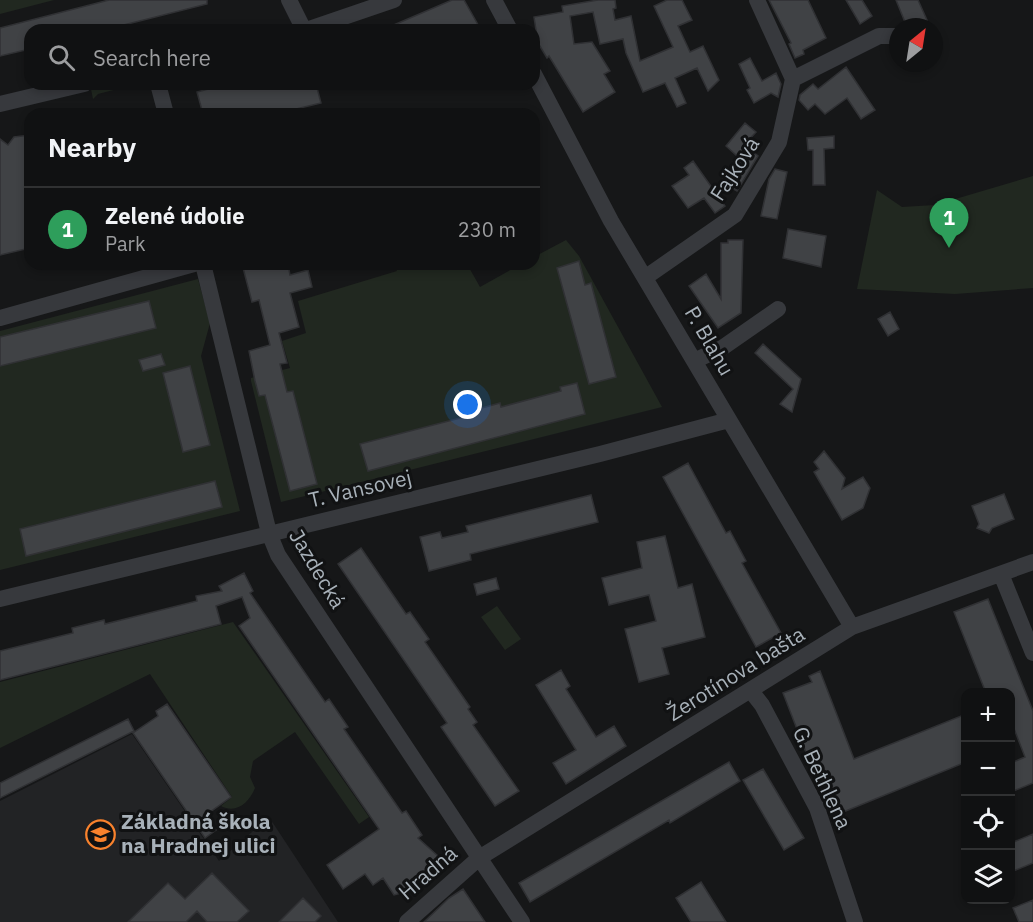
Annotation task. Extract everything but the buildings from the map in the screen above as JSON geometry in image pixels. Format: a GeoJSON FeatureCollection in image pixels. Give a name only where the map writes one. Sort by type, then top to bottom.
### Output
{"type":"FeatureCollection","features":[{"type":"Feature","properties":{"kind":"street"},"geometry":{"type":"LineString","coordinates":[[289,0],[302,24]]}},
{"type":"Feature","properties":{"kind":"street"},"geometry":{"type":"LineString","coordinates":[[323,24],[394,0]]}},
{"type":"Feature","properties":{"kind":"street"},"geometry":{"type":"LineString","coordinates":[[494,0],[507,24]]}},
{"type":"Feature","properties":{"kind":"street"},"geometry":{"type":"LineString","coordinates":[[756,0],[793,79],[879,36],[889,36]]}},
{"type":"Feature","properties":{"kind":"street","name":"Fajková"},"geometry":{"type":"LineString","coordinates":[[646,277],[735,215],[779,142],[793,79]]}},
{"type":"Feature","properties":{"kind":"street","name":"P. Blahu"},"geometry":{"type":"LineString","coordinates":[[540,85],[611,221],[852,627]]}},
{"type":"Feature","properties":{"kind":"street"},"geometry":{"type":"LineString","coordinates":[[0,104],[59,90]]}},
{"type":"Feature","properties":{"kind":"street"},"geometry":{"type":"LineString","coordinates":[[160,90],[164,108]]}},
{"type":"Feature","properties":{"kind":"street"},"geometry":{"type":"LineString","coordinates":[[0,318],[172,270]]}},
{"type":"Feature","properties":{"kind":"street","name":"Jazdecká"},"geometry":{"type":"LineString","coordinates":[[205,270],[269,533],[278,555],[522,922]]}},
{"type":"Feature","properties":{"kind":"street"},"geometry":{"type":"LineString","coordinates":[[694,361],[722,348],[778,309]]}},
{"type":"Feature","properties":{"kind":"street","name":"T. Vansovej"},"geometry":{"type":"LineString","coordinates":[[0,599],[600,454],[729,420]]}},
{"type":"Feature","properties":{"kind":"street","name":"Žerotínova bašta"},"geometry":{"type":"LineString","coordinates":[[479,858],[852,627],[1033,562]]}},
{"type":"Feature","properties":{"kind":"street"},"geometry":{"type":"LineString","coordinates":[[1001,574],[1033,653]]}},
{"type":"Feature","properties":{"kind":"street","name":"G. Bethlena"},"geometry":{"type":"LineString","coordinates":[[751,691],[762,705],[817,808],[855,922]]}},
{"type":"Feature","properties":{"kind":"street","name":"Hradná"},"geometry":{"type":"LineString","coordinates":[[407,922],[479,858]]}},
{"type":"Feature","properties":{"kind":"shaded area"},"geometry":{"type":"Polygon","coordinates":[[[0,0],[54,0],[0,14],[0,0]]]}},
{"type":"Feature","properties":{"kind":"shaded area"},"geometry":{"type":"Polygon","coordinates":[[[91,90],[114,90],[98,94],[93,99],[91,90]]]}},
{"type":"Feature","properties":{"kind":"shaded area"},"geometry":{"type":"Polygon","coordinates":[[[1033,176],[1033,288],[955,294],[857,289],[877,190],[902,207],[935,205],[1033,176]]]}},
{"type":"Feature","properties":{"kind":"shaded area"},"geometry":{"type":"Polygon","coordinates":[[[566,240],[579,256],[662,407],[281,502],[251,378],[290,368],[282,341],[306,333],[298,301],[397,270],[470,270],[480,287],[510,270],[540,270],[540,254],[566,240]]]}},
{"type":"Feature","properties":{"kind":"shaded area"},"geometry":{"type":"Polygon","coordinates":[[[198,279],[210,323],[201,356],[240,511],[0,570],[0,331],[198,279]]]}},
{"type":"Feature","properties":{"kind":"shaded area"},"geometry":{"type":"Polygon","coordinates":[[[497,606],[521,639],[505,650],[481,617],[497,606]]]}},
{"type":"Feature","properties":{"kind":"shaded area"},"geometry":{"type":"Polygon","coordinates":[[[233,622],[369,817],[359,824],[295,732],[253,761],[250,777],[255,788],[246,802],[232,809],[221,806],[232,797],[150,674],[0,748],[0,682],[233,622]]]}},
{"type":"Feature","properties":{"kind":"shaded area","name":"Základná škola na Hradnej ulici"},"geometry":{"type":"Polygon","coordinates":[[[132,734],[219,861],[269,817],[338,922],[0,922],[0,801],[132,734]]]}},
{"type":"Feature","properties":{"kind":"place","name":"Zelené údolie"},"geometry":{"type":"Point","coordinates":[949,248]}},
{"type":"Feature","properties":{"kind":"place","name":"Základná škola na Hradnej ulici"},"geometry":{"type":"Point","coordinates":[100,834]}}]}
